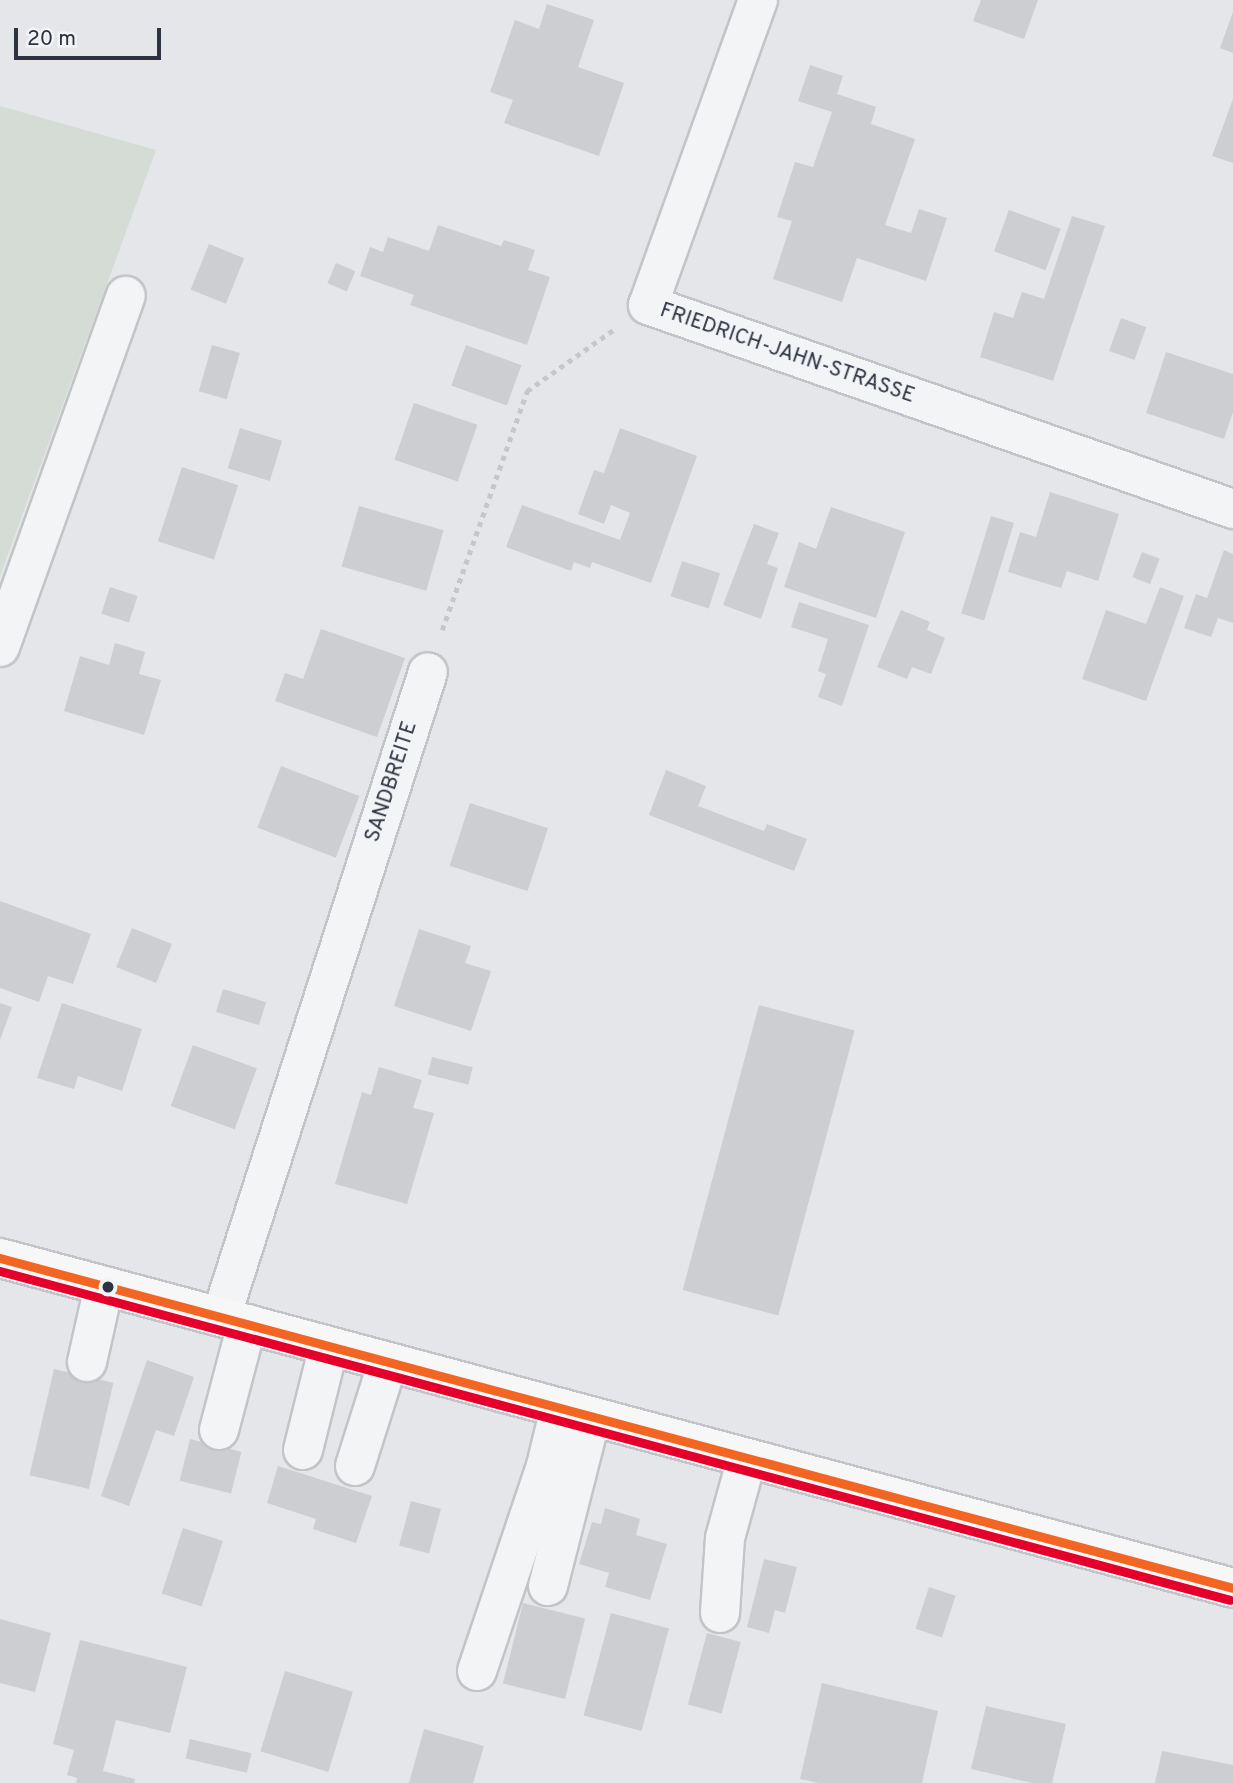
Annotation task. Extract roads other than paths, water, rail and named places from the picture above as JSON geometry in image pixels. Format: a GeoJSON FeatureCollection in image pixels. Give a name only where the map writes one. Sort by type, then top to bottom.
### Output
{"type":"FeatureCollection","features":[{"type":"Feature","properties":{"kind":"main road"},"geometry":{"type":"LineString","coordinates":[[0,1258],[1233,1588]]}},
{"type":"Feature","properties":{"kind":"street","name":"FRIEDRICH-JAHN-STRASSE"},"geometry":{"type":"LineString","coordinates":[[758,0],[648,305],[1233,509]]}},
{"type":"Feature","properties":{"kind":"street"},"geometry":{"type":"LineString","coordinates":[[0,647],[127,296]]}},
{"type":"Feature","properties":{"kind":"street","name":"SANDBREITE"},"geometry":{"type":"LineString","coordinates":[[219,1430],[234,1320],[428,672]]}},
{"type":"Feature","properties":{"kind":"street"},"geometry":{"type":"LineString","coordinates":[[87,1362],[104,1286]]}},
{"type":"Feature","properties":{"kind":"street"},"geometry":{"type":"LineString","coordinates":[[303,1450],[329,1346]]}},
{"type":"Feature","properties":{"kind":"street"},"geometry":{"type":"LineString","coordinates":[[355,1466],[388,1362]]}},
{"type":"Feature","properties":{"kind":"street"},"geometry":{"type":"LineString","coordinates":[[548,1586],[576,1412]]}},
{"type":"Feature","properties":{"kind":"street"},"geometry":{"type":"LineString","coordinates":[[477,1671],[546,1466],[576,1412]]}},
{"type":"Feature","properties":{"kind":"street"},"geometry":{"type":"LineString","coordinates":[[720,1613],[725,1538],[747,1458]]}}]}
